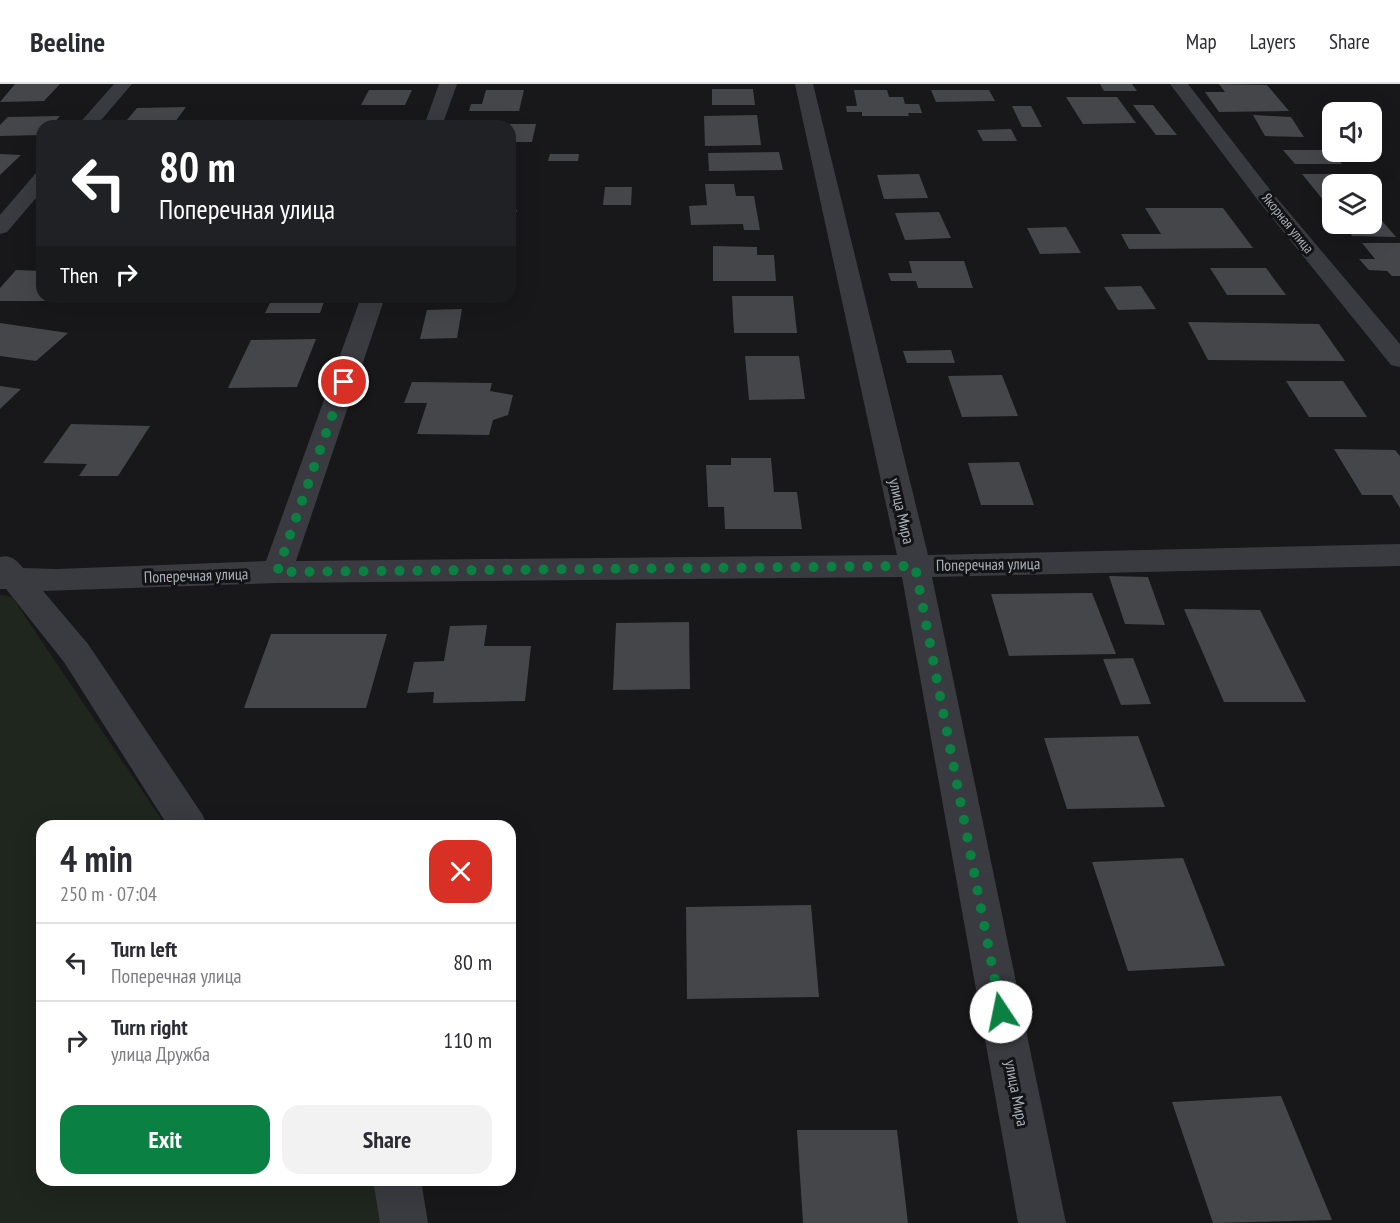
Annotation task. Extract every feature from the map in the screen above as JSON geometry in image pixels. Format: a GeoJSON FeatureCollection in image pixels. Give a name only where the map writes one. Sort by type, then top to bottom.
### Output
{"type":"FeatureCollection","features":[{"type":"Feature","properties":{"kind":"street"},"geometry":{"type":"LineString","coordinates":[[91,120],[123,84]]}},
{"type":"Feature","properties":{"kind":"street"},"geometry":{"type":"LineString","coordinates":[[435,120],[448,84]]}},
{"type":"Feature","properties":{"kind":"street","name":"улица Мира"},"geometry":{"type":"LineString","coordinates":[[804,84],[915,566],[1042,1223]]}},
{"type":"Feature","properties":{"kind":"street","name":"Якорная улица"},"geometry":{"type":"LineString","coordinates":[[1179,84],[1264,195],[1400,360]]}},
{"type":"Feature","properties":{"kind":"street"},"geometry":{"type":"LineString","coordinates":[[0,228],[36,184]]}},
{"type":"Feature","properties":{"kind":"street"},"geometry":{"type":"LineString","coordinates":[[277,572],[372,303]]}},
{"type":"Feature","properties":{"kind":"street","name":"Поперечная улица"},"geometry":{"type":"LineString","coordinates":[[4,572],[56,580],[277,572],[915,566],[1400,555]]}},
{"type":"Feature","properties":{"kind":"street"},"geometry":{"type":"LineString","coordinates":[[4,572],[76,653],[185,820]]}},
{"type":"Feature","properties":{"kind":"street"},"geometry":{"type":"LineString","coordinates":[[398,1186],[404,1223]]}},
{"type":"Feature","properties":{"kind":"shaded area"},"geometry":{"type":"Polygon","coordinates":[[[0,595],[12,597],[162,820],[36,820],[36,1186],[384,1186],[388,1223],[0,1223],[0,595]]]}},
{"type":"Feature","properties":{"kind":"building"},"geometry":{"type":"Polygon","coordinates":[[[15,84],[60,84],[44,101],[0,102],[15,84]]]}},
{"type":"Feature","properties":{"kind":"building"},"geometry":{"type":"Polygon","coordinates":[[[1100,84],[1132,84],[1137,91],[1104,91],[1100,84]]]}},
{"type":"Feature","properties":{"kind":"building"},"geometry":{"type":"Polygon","coordinates":[[[1219,84],[1267,85],[1289,111],[1219,112],[1205,92],[1225,92],[1219,84]]]}},
{"type":"Feature","properties":{"kind":"building"},"geometry":{"type":"Polygon","coordinates":[[[712,89],[753,89],[755,105],[712,105],[712,89]]]}},
{"type":"Feature","properties":{"kind":"building"},"geometry":{"type":"Polygon","coordinates":[[[369,90],[412,90],[405,105],[361,105],[369,90]]]}},
{"type":"Feature","properties":{"kind":"building"},"geometry":{"type":"Polygon","coordinates":[[[486,90],[524,90],[519,111],[469,111],[471,104],[482,104],[486,90]]]}},
{"type":"Feature","properties":{"kind":"building"},"geometry":{"type":"Polygon","coordinates":[[[854,90],[887,90],[889,97],[903,97],[905,104],[919,104],[922,113],[908,113],[909,116],[862,116],[862,112],[847,112],[846,106],[857,106],[854,90]]]}},
{"type":"Feature","properties":{"kind":"building"},"geometry":{"type":"Polygon","coordinates":[[[931,90],[989,90],[995,101],[936,102],[931,90]]]}},
{"type":"Feature","properties":{"kind":"building"},"geometry":{"type":"Polygon","coordinates":[[[1066,97],[1117,97],[1136,123],[1083,124],[1066,97]]]}},
{"type":"Feature","properties":{"kind":"building"},"geometry":{"type":"Polygon","coordinates":[[[1133,105],[1153,105],[1177,135],[1156,135],[1133,105]]]}},
{"type":"Feature","properties":{"kind":"building"},"geometry":{"type":"Polygon","coordinates":[[[1012,106],[1031,106],[1042,127],[1022,127],[1012,106]]]}},
{"type":"Feature","properties":{"kind":"building"},"geometry":{"type":"Polygon","coordinates":[[[186,107],[176,120],[127,120],[137,108],[186,107]]]}},
{"type":"Feature","properties":{"kind":"building"},"geometry":{"type":"Polygon","coordinates":[[[757,115],[761,145],[705,146],[704,116],[757,115]]]}},
{"type":"Feature","properties":{"kind":"building"},"geometry":{"type":"Polygon","coordinates":[[[1253,115],[1291,117],[1304,137],[1265,136],[1253,115]]]}},
{"type":"Feature","properties":{"kind":"building"},"geometry":{"type":"Polygon","coordinates":[[[60,116],[56,120],[36,120],[36,135],[0,136],[0,125],[8,117],[60,116]]]}},
{"type":"Feature","properties":{"kind":"building"},"geometry":{"type":"Polygon","coordinates":[[[516,124],[536,124],[532,142],[516,142],[516,124]]]}},
{"type":"Feature","properties":{"kind":"building"},"geometry":{"type":"Polygon","coordinates":[[[1011,129],[1017,141],[983,141],[977,130],[1011,129]]]}},
{"type":"Feature","properties":{"kind":"building"},"geometry":{"type":"Polygon","coordinates":[[[1283,150],[1322,150],[1322,162],[1340,162],[1342,164],[1295,164],[1283,150]]]}},
{"type":"Feature","properties":{"kind":"building"},"geometry":{"type":"Polygon","coordinates":[[[779,152],[783,170],[709,171],[708,153],[779,152]]]}},
{"type":"Feature","properties":{"kind":"building"},"geometry":{"type":"Polygon","coordinates":[[[0,154],[21,155],[0,175],[0,154]]]}},
{"type":"Feature","properties":{"kind":"building"},"geometry":{"type":"Polygon","coordinates":[[[550,154],[579,154],[578,161],[548,161],[550,154]]]}},
{"type":"Feature","properties":{"kind":"building"},"geometry":{"type":"Polygon","coordinates":[[[919,174],[928,198],[884,199],[877,175],[919,174]]]}},
{"type":"Feature","properties":{"kind":"building"},"geometry":{"type":"Polygon","coordinates":[[[1302,174],[1322,174],[1322,199],[1302,174]]]}},
{"type":"Feature","properties":{"kind":"building"},"geometry":{"type":"Polygon","coordinates":[[[705,184],[734,184],[736,196],[754,196],[760,230],[744,230],[743,224],[691,225],[689,206],[707,205],[705,184]]]}},
{"type":"Feature","properties":{"kind":"building"},"geometry":{"type":"Polygon","coordinates":[[[605,187],[632,187],[631,205],[603,205],[605,187]]]}},
{"type":"Feature","properties":{"kind":"building"},"geometry":{"type":"Polygon","coordinates":[[[1145,208],[1223,208],[1253,248],[1129,249],[1121,234],[1161,234],[1145,208]]]}},
{"type":"Feature","properties":{"kind":"building"},"geometry":{"type":"Polygon","coordinates":[[[939,212],[951,238],[905,240],[895,213],[939,212]]]}},
{"type":"Feature","properties":{"kind":"building"},"geometry":{"type":"Polygon","coordinates":[[[1382,221],[1396,237],[1352,236],[1350,234],[1382,234],[1382,221]]]}},
{"type":"Feature","properties":{"kind":"building"},"geometry":{"type":"Polygon","coordinates":[[[1066,227],[1081,253],[1040,254],[1027,228],[1066,227]]]}},
{"type":"Feature","properties":{"kind":"building"},"geometry":{"type":"Polygon","coordinates":[[[1362,243],[1400,243],[1400,276],[1392,276],[1387,271],[1369,270],[1359,259],[1375,259],[1362,243]]]}},
{"type":"Feature","properties":{"kind":"building"},"geometry":{"type":"Polygon","coordinates":[[[713,246],[757,247],[757,255],[774,255],[776,281],[713,281],[713,246]]]}},
{"type":"Feature","properties":{"kind":"building"},"geometry":{"type":"Polygon","coordinates":[[[909,261],[964,261],[973,288],[918,288],[916,281],[891,281],[888,273],[912,273],[909,261]]]}},
{"type":"Feature","properties":{"kind":"building"},"geometry":{"type":"Polygon","coordinates":[[[1210,268],[1266,268],[1286,295],[1227,295],[1210,268]]]}},
{"type":"Feature","properties":{"kind":"building"},"geometry":{"type":"Polygon","coordinates":[[[16,270],[36,271],[36,301],[0,301],[0,288],[16,270]]]}},
{"type":"Feature","properties":{"kind":"building"},"geometry":{"type":"Polygon","coordinates":[[[1141,286],[1156,309],[1118,310],[1104,287],[1141,286]]]}},
{"type":"Feature","properties":{"kind":"building"},"geometry":{"type":"Polygon","coordinates":[[[732,296],[793,296],[797,333],[734,333],[732,296]]]}},
{"type":"Feature","properties":{"kind":"building"},"geometry":{"type":"Polygon","coordinates":[[[270,303],[324,303],[320,313],[265,313],[270,303]]]}},
{"type":"Feature","properties":{"kind":"building"},"geometry":{"type":"Polygon","coordinates":[[[462,309],[457,338],[420,339],[427,310],[462,309]]]}},
{"type":"Feature","properties":{"kind":"building"},"geometry":{"type":"Polygon","coordinates":[[[1188,322],[1319,324],[1345,361],[1208,360],[1188,322]]]}},
{"type":"Feature","properties":{"kind":"building"},"geometry":{"type":"Polygon","coordinates":[[[0,323],[68,333],[36,361],[0,356],[0,323]]]}},
{"type":"Feature","properties":{"kind":"building"},"geometry":{"type":"Polygon","coordinates":[[[316,339],[297,387],[228,388],[251,340],[316,339]]]}},
{"type":"Feature","properties":{"kind":"building"},"geometry":{"type":"Polygon","coordinates":[[[951,350],[955,363],[907,363],[903,351],[951,350]]]}},
{"type":"Feature","properties":{"kind":"building"},"geometry":{"type":"Polygon","coordinates":[[[745,356],[799,356],[805,399],[749,400],[745,356]]]}},
{"type":"Feature","properties":{"kind":"building"},"geometry":{"type":"Polygon","coordinates":[[[1002,375],[1018,416],[962,417],[948,376],[1002,375]]]}},
{"type":"Feature","properties":{"kind":"building"},"geometry":{"type":"Polygon","coordinates":[[[1286,381],[1343,381],[1367,417],[1309,417],[1286,381]]]}},
{"type":"Feature","properties":{"kind":"building"},"geometry":{"type":"Polygon","coordinates":[[[412,382],[492,383],[490,391],[513,395],[508,415],[493,420],[489,435],[417,434],[427,403],[404,403],[412,382]]]}},
{"type":"Feature","properties":{"kind":"building"},"geometry":{"type":"Polygon","coordinates":[[[0,386],[21,389],[0,409],[0,386]]]}},
{"type":"Feature","properties":{"kind":"building"},"geometry":{"type":"Polygon","coordinates":[[[71,424],[150,426],[118,476],[79,476],[87,464],[43,463],[71,424]]]}},
{"type":"Feature","properties":{"kind":"building"},"geometry":{"type":"Polygon","coordinates":[[[1334,449],[1395,450],[1400,456],[1400,508],[1392,495],[1362,495],[1334,449]]]}},
{"type":"Feature","properties":{"kind":"building"},"geometry":{"type":"Polygon","coordinates":[[[731,458],[771,458],[774,492],[797,492],[802,529],[725,529],[724,507],[708,507],[706,465],[731,465],[731,458]]]}},
{"type":"Feature","properties":{"kind":"building"},"geometry":{"type":"Polygon","coordinates":[[[1019,462],[1034,505],[981,505],[968,463],[1019,462]]]}},
{"type":"Feature","properties":{"kind":"building"},"geometry":{"type":"Polygon","coordinates":[[[1109,576],[1148,577],[1165,625],[1125,624],[1109,576]]]}},
{"type":"Feature","properties":{"kind":"building"},"geometry":{"type":"Polygon","coordinates":[[[1092,593],[1116,654],[1009,656],[991,594],[1092,593]]]}},
{"type":"Feature","properties":{"kind":"building"},"geometry":{"type":"Polygon","coordinates":[[[1184,609],[1260,610],[1306,702],[1224,702],[1184,609]]]}},
{"type":"Feature","properties":{"kind":"building"},"geometry":{"type":"Polygon","coordinates":[[[689,622],[690,689],[613,690],[616,623],[689,622]]]}},
{"type":"Feature","properties":{"kind":"building"},"geometry":{"type":"Polygon","coordinates":[[[487,625],[484,646],[531,646],[525,701],[433,703],[434,692],[407,693],[414,662],[444,661],[450,626],[487,625]]]}},
{"type":"Feature","properties":{"kind":"building"},"geometry":{"type":"Polygon","coordinates":[[[271,634],[387,634],[366,708],[244,708],[271,634]]]}},
{"type":"Feature","properties":{"kind":"building"},"geometry":{"type":"Polygon","coordinates":[[[1133,658],[1151,704],[1121,705],[1103,659],[1133,658]]]}},
{"type":"Feature","properties":{"kind":"building"},"geometry":{"type":"Polygon","coordinates":[[[1138,736],[1165,807],[1067,809],[1044,738],[1138,736]]]}},
{"type":"Feature","properties":{"kind":"building"},"geometry":{"type":"Polygon","coordinates":[[[1183,858],[1225,966],[1128,971],[1092,862],[1183,858]]]}},
{"type":"Feature","properties":{"kind":"building"},"geometry":{"type":"Polygon","coordinates":[[[811,905],[819,997],[687,999],[686,907],[811,905]]]}},
{"type":"Feature","properties":{"kind":"building"},"geometry":{"type":"Polygon","coordinates":[[[1281,1096],[1332,1220],[1213,1223],[1172,1102],[1281,1096]]]}},
{"type":"Feature","properties":{"kind":"building"},"geometry":{"type":"Polygon","coordinates":[[[797,1130],[897,1130],[908,1223],[803,1223],[797,1130]]]}},
{"type":"Feature","properties":{"kind":"route"},"geometry":{"type":"LineString","coordinates":[[344,382],[277,572],[915,566],[1001,1012]]}}]}
